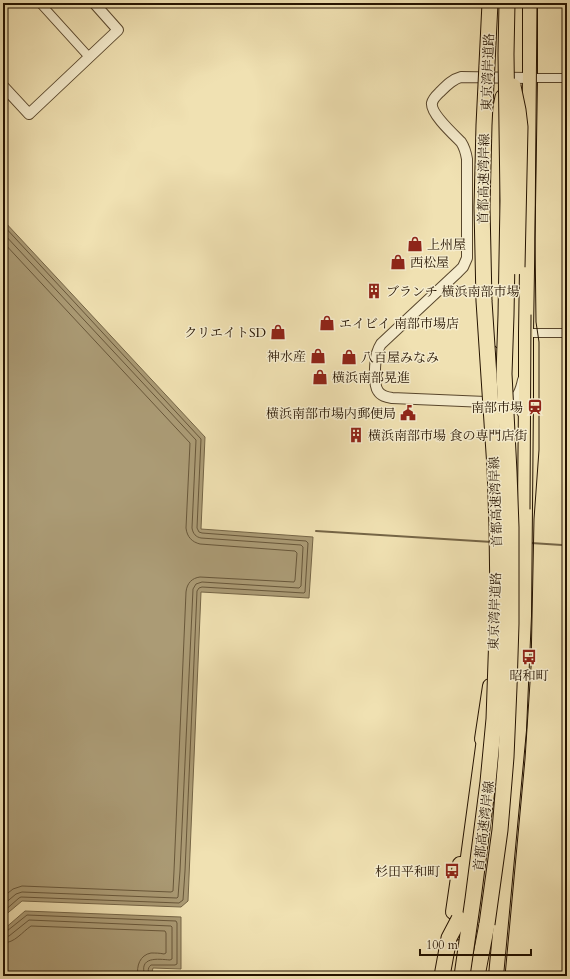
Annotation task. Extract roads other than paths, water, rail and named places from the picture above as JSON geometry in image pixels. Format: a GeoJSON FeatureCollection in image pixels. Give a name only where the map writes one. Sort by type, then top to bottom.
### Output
{"type":"FeatureCollection","features":[{"type":"Feature","properties":{"kind":"highway","name":"東京湾岸道路"},"geometry":{"type":"LineString","coordinates":[[442,976],[484,729],[494,646],[495,548],[485,326],[483,208],[486,77],[490,3]]}},
{"type":"Feature","properties":{"kind":"highway","name":"首都高速湾岸線"},"geometry":{"type":"LineString","coordinates":[[462,976],[474,899],[488,782],[494,719],[498,604],[495,468],[484,301],[482,208],[484,118],[490,3]]}},
{"type":"Feature","properties":{"kind":"highway","name":"首都高速湾岸線"},"geometry":{"type":"LineString","coordinates":[[477,976],[487,924],[500,830],[506,757],[509,686],[511,527],[503,347],[506,312],[508,193],[506,54],[507,3]]}},
{"type":"Feature","properties":{"kind":"highway"},"geometry":{"type":"LineString","coordinates":[[496,976],[519,730],[524,616],[530,3]]}},
{"type":"Feature","properties":{"kind":"highway"},"geometry":{"type":"LineString","coordinates":[[506,38],[502,144],[503,280],[506,312]]}},
{"type":"Feature","properties":{"kind":"highway"},"geometry":{"type":"LineString","coordinates":[[506,54],[513,127],[513,265],[506,312]]}},
{"type":"Feature","properties":{"kind":"highway"},"geometry":{"type":"LineString","coordinates":[[503,347],[516,290],[519,201],[520,127],[515,93],[509,74]]}},
{"type":"Feature","properties":{"kind":"highway"},"geometry":{"type":"LineString","coordinates":[[503,347],[495,283],[492,201],[493,148],[504,94]]}},
{"type":"Feature","properties":{"kind":"highway"},"geometry":{"type":"LineString","coordinates":[[448,976],[465,883],[495,663]]}},
{"type":"Feature","properties":{"kind":"highway"},"geometry":{"type":"LineString","coordinates":[[442,976],[449,938],[459,919]]}},
{"type":"Feature","properties":{"kind":"highway"},"geometry":{"type":"LineString","coordinates":[[487,924],[487,976]]}},
{"type":"Feature","properties":{"kind":"street"},"geometry":{"type":"LineString","coordinates":[[40,3],[89,57]]}},
{"type":"Feature","properties":{"kind":"street"},"geometry":{"type":"LineString","coordinates":[[3,86],[29,114],[118,30],[94,3]]}},
{"type":"Feature","properties":{"kind":"street"},"geometry":{"type":"LineString","coordinates":[[526,419],[520,408],[509,403],[392,398],[382,395],[376,388],[375,384],[376,360],[378,349],[381,344],[463,267],[467,258],[467,160],[465,147],[436,114],[432,107],[432,103],[436,96],[458,78],[567,78]]}},
{"type":"Feature","properties":{"kind":"street"},"geometry":{"type":"LineString","coordinates":[[526,333],[567,333]]}},
{"type":"Feature","properties":{"kind":"street"},"geometry":{"type":"LineString","coordinates":[[509,403],[516,398],[520,392],[526,371]]}},
{"type":"Feature","properties":{"kind":"water"},"geometry":{"type":"Polygon","coordinates":[[[3,220],[205,437],[201,529],[313,537],[309,598],[201,592],[188,901],[181,907],[22,901],[3,917],[3,220]]]}},
{"type":"Feature","properties":{"kind":"water"},"geometry":{"type":"Polygon","coordinates":[[[25,911],[181,917],[181,969],[153,968],[152,972],[181,974],[181,976],[3,976],[3,930],[25,911]]]}},
{"type":"Feature","properties":{"kind":"waterway"},"geometry":{"type":"LineString","coordinates":[[316,531],[492,542]]}},
{"type":"Feature","properties":{"kind":"waterway"},"geometry":{"type":"LineString","coordinates":[[531,543],[567,546]]}},
{"type":"Feature","properties":{"kind":"tram line"},"geometry":{"type":"LineString","coordinates":[[505,976],[525,759],[531,667],[534,519],[539,450],[539,342],[536,322],[535,238],[537,3]]}},
{"type":"Feature","properties":{"kind":"tram line"},"geometry":{"type":"LineString","coordinates":[[530,509],[531,315]]}},
{"type":"Feature","properties":{"kind":"place","name":"上州屋"},"geometry":{"type":"Point","coordinates":[415,244]}},
{"type":"Feature","properties":{"kind":"place","name":"西松屋"},"geometry":{"type":"Point","coordinates":[398,262]}},
{"type":"Feature","properties":{"kind":"place","name":"ブランチ 横浜南部市場"},"geometry":{"type":"Point","coordinates":[374,291]}},
{"type":"Feature","properties":{"kind":"place","name":"エイビイ 南部市場店"},"geometry":{"type":"Point","coordinates":[327,323]}},
{"type":"Feature","properties":{"kind":"place","name":"クリエイトSD"},"geometry":{"type":"Point","coordinates":[278,332]}},
{"type":"Feature","properties":{"kind":"place","name":"神水産"},"geometry":{"type":"Point","coordinates":[318,356]}},
{"type":"Feature","properties":{"kind":"place","name":"八百屋みなみ"},"geometry":{"type":"Point","coordinates":[349,357]}},
{"type":"Feature","properties":{"kind":"place","name":"横浜南部晃進"},"geometry":{"type":"Point","coordinates":[320,377]}},
{"type":"Feature","properties":{"kind":"place","name":"南部市場"},"geometry":{"type":"Point","coordinates":[535,407]}},
{"type":"Feature","properties":{"kind":"place","name":"横浜南部市場内郵便局"},"geometry":{"type":"Point","coordinates":[408,413]}},
{"type":"Feature","properties":{"kind":"place","name":"横浜南部市場 食の専門店街"},"geometry":{"type":"Point","coordinates":[356,435]}},
{"type":"Feature","properties":{"kind":"place","name":"昭和町"},"geometry":{"type":"Point","coordinates":[529,657]}},
{"type":"Feature","properties":{"kind":"place","name":"杉田平和町"},"geometry":{"type":"Point","coordinates":[452,871]}}]}
